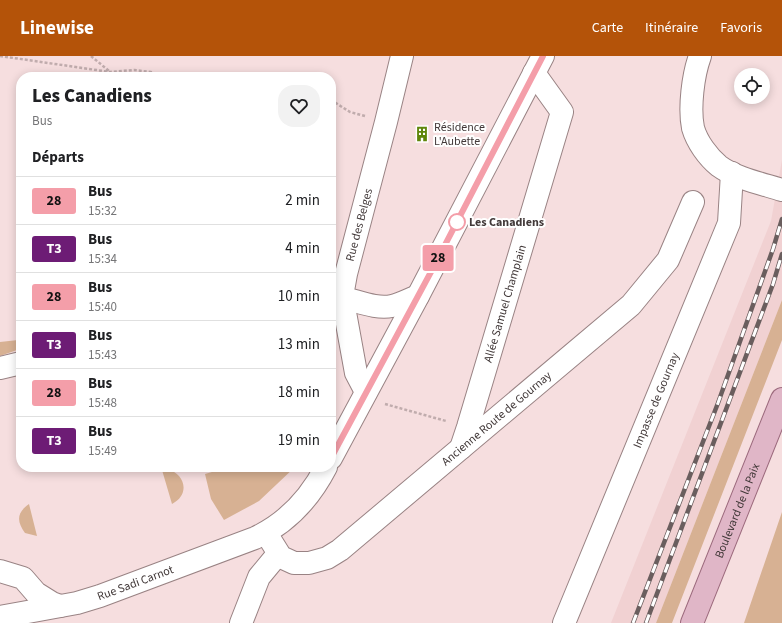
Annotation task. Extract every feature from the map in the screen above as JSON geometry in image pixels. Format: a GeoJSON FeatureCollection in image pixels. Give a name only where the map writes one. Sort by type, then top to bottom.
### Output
{"type":"FeatureCollection","features":[{"type":"Feature","properties":{"kind":"main road","name":"Boulevard de la Paix"},"geometry":{"type":"LineString","coordinates":[[692,623],[782,399]]}},
{"type":"Feature","properties":{"kind":"street","name":"Rue des Belges"},"geometry":{"type":"LineString","coordinates":[[366,392],[356,373],[336,296],[346,274],[402,56]]}},
{"type":"Feature","properties":{"kind":"street"},"geometry":{"type":"LineString","coordinates":[[700,56],[696,68],[692,105],[694,129],[703,149],[719,166],[737,175],[782,190]]}},
{"type":"Feature","properties":{"kind":"street"},"geometry":{"type":"LineString","coordinates":[[336,449],[539,65]]}},
{"type":"Feature","properties":{"kind":"street","name":"Allée Samuel Champlain"},"geometry":{"type":"LineString","coordinates":[[460,449],[468,427],[562,112],[539,65]]}},
{"type":"Feature","properties":{"kind":"street","name":"Impasse de Gournay"},"geometry":{"type":"LineString","coordinates":[[564,623],[729,223],[737,175]]}},
{"type":"Feature","properties":{"kind":"street","name":"Ancienne Route de Gournay"},"geometry":{"type":"LineString","coordinates":[[278,554],[294,563],[309,563],[327,558],[340,550],[631,305],[668,260],[692,202]]}},
{"type":"Feature","properties":{"kind":"street"},"geometry":{"type":"LineString","coordinates":[[336,296],[377,306],[392,306],[418,296]]}},
{"type":"Feature","properties":{"kind":"street"},"geometry":{"type":"LineString","coordinates":[[0,368],[16,364]]}},
{"type":"Feature","properties":{"kind":"street","name":"Rue Sadi Carnot"},"geometry":{"type":"LineString","coordinates":[[0,617],[77,603],[119,590],[235,546],[266,532],[286,519],[313,490],[323,472]]}},
{"type":"Feature","properties":{"kind":"street"},"geometry":{"type":"LineString","coordinates":[[241,623],[259,577],[278,554],[266,532]]}},
{"type":"Feature","properties":{"kind":"street"},"geometry":{"type":"LineString","coordinates":[[0,556],[11,565],[36,593],[60,606]]}},
{"type":"Feature","properties":{"kind":"street"},"geometry":{"type":"LineString","coordinates":[[0,571],[23,578]]}},
{"type":"Feature","properties":{"kind":"street"},"geometry":{"type":"LineString","coordinates":[[0,582],[23,578]]}},
{"type":"Feature","properties":{"kind":"path"},"geometry":{"type":"LineString","coordinates":[[0,56],[110,72],[134,70],[151,72]]}},
{"type":"Feature","properties":{"kind":"path"},"geometry":{"type":"LineString","coordinates":[[91,56],[110,72]]}},
{"type":"Feature","properties":{"kind":"path"},"geometry":{"type":"LineString","coordinates":[[336,103],[350,112],[386,122]]}},
{"type":"Feature","properties":{"kind":"path"},"geometry":{"type":"LineString","coordinates":[[385,405],[452,423]]}},
{"type":"Feature","properties":{"kind":"shaded area"},"geometry":{"type":"Polygon","coordinates":[[[782,160],[782,300],[656,623],[611,623],[771,221],[782,160]]]}},
{"type":"Feature","properties":{"kind":"shaded area"},"geometry":{"type":"Polygon","coordinates":[[[782,300],[782,340],[672,623],[656,623],[782,300]]]}},
{"type":"Feature","properties":{"kind":"shaded area"},"geometry":{"type":"Polygon","coordinates":[[[16,340],[16,350],[0,356],[0,342],[16,340]]]}},
{"type":"Feature","properties":{"kind":"shaded area"},"geometry":{"type":"Polygon","coordinates":[[[163,472],[173,472],[182,480],[183,490],[181,495],[178,500],[172,504],[163,472]]]}},
{"type":"Feature","properties":{"kind":"shaded area"},"geometry":{"type":"Polygon","coordinates":[[[212,472],[290,472],[259,501],[224,520],[211,499],[205,474],[212,472]]]}},
{"type":"Feature","properties":{"kind":"shaded area"},"geometry":{"type":"Polygon","coordinates":[[[29,504],[37,536],[25,533],[19,521],[20,514],[29,504]]]}},
{"type":"Feature","properties":{"kind":"shaded area"},"geometry":{"type":"Polygon","coordinates":[[[782,512],[782,623],[744,623],[782,512]]]}},
{"type":"Feature","properties":{"kind":"railway"},"geometry":{"type":"LineString","coordinates":[[633,623],[718,403],[773,249],[782,219]]}},
{"type":"Feature","properties":{"kind":"railway"},"geometry":{"type":"LineString","coordinates":[[646,623],[773,284],[782,254]]}},
{"type":"Feature","properties":{"kind":"bus line","name":"28"},"geometry":{"type":"LineString","coordinates":[[336,449],[432,270],[543,56]]}},
{"type":"Feature","properties":{"kind":"place","name":"Résidence L'Aubette"},"geometry":{"type":"Point","coordinates":[422,134]}},
{"type":"Feature","properties":{"kind":"place","name":"Les Canadiens"},"geometry":{"type":"Point","coordinates":[457,222]}}]}
